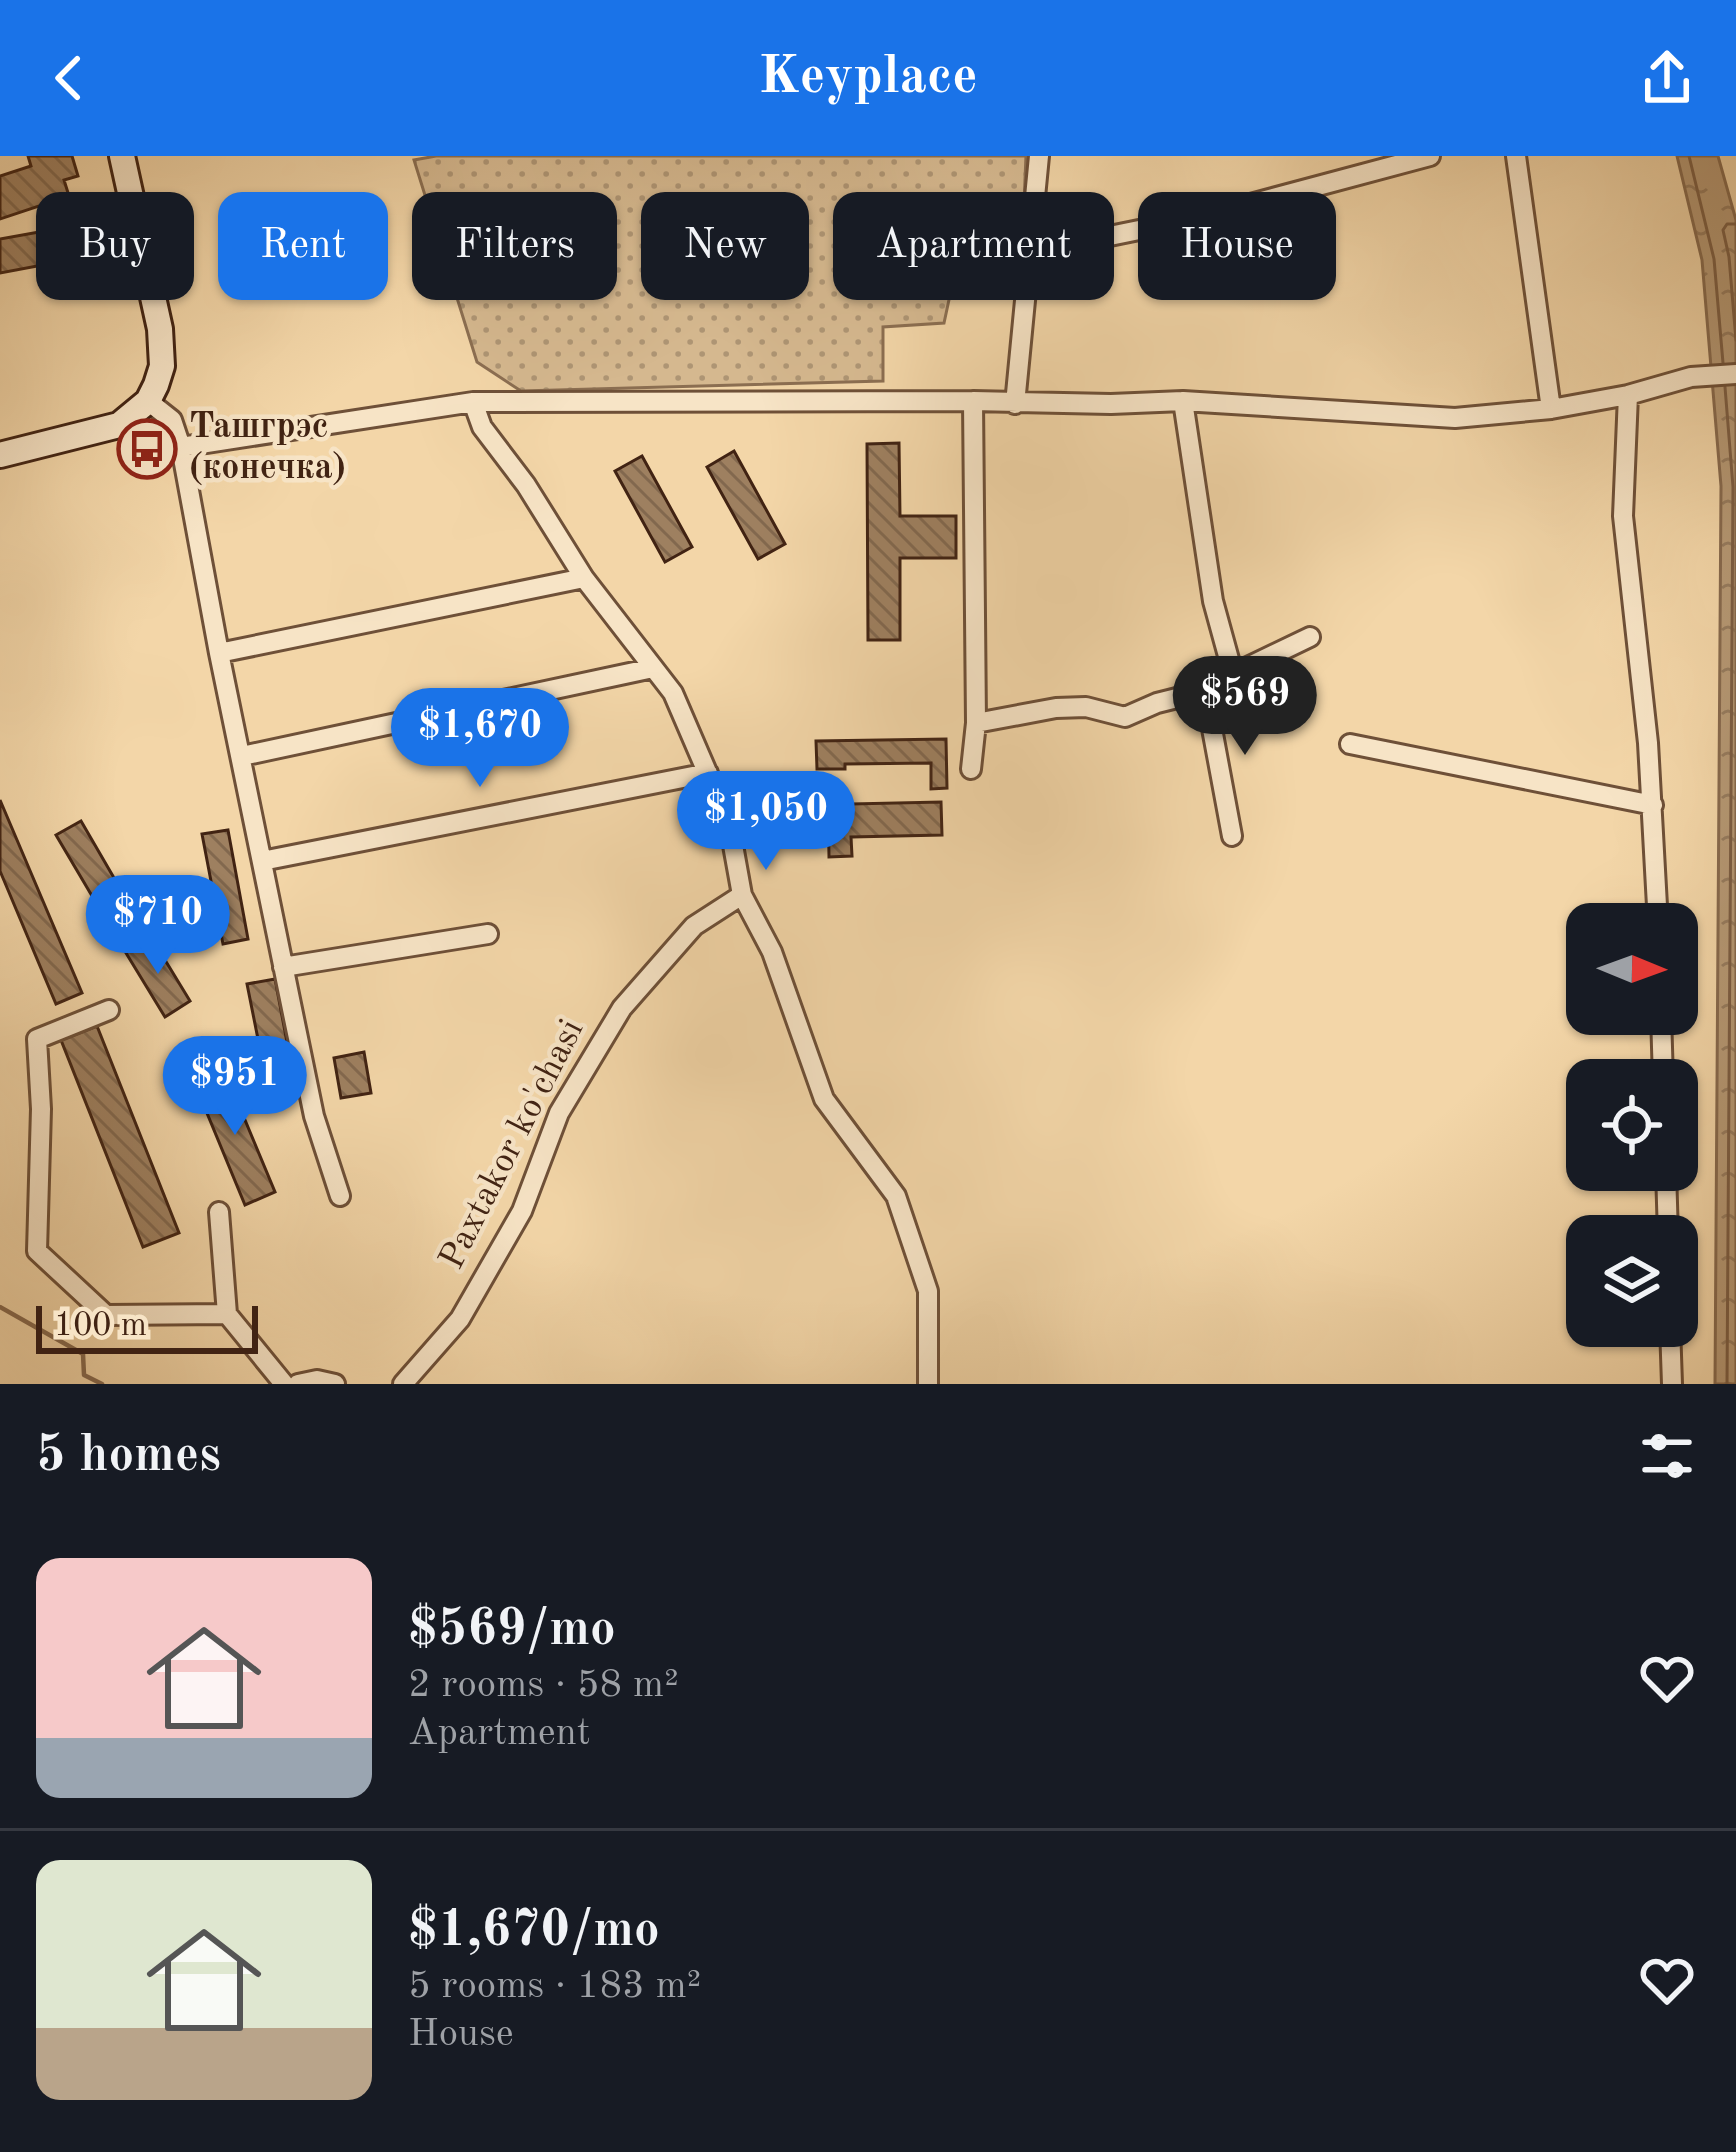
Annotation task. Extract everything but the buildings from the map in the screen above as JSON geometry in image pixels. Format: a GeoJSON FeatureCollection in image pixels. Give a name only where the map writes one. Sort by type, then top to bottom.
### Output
{"type":"FeatureCollection","features":[{"type":"Feature","properties":{"kind":"main road"},"geometry":{"type":"LineString","coordinates":[[0,455],[119,425],[148,401],[162,366],[160,329],[122,156]]}},
{"type":"Feature","properties":{"kind":"street"},"geometry":{"type":"LineString","coordinates":[[1036,192],[1039,156]]}},
{"type":"Feature","properties":{"kind":"street"},"geometry":{"type":"LineString","coordinates":[[1114,235],[1198,218],[1430,156]]}},
{"type":"Feature","properties":{"kind":"street"},"geometry":{"type":"LineString","coordinates":[[1516,156],[1551,409]]}},
{"type":"Feature","properties":{"kind":"street"},"geometry":{"type":"LineString","coordinates":[[1015,404],[1026,300]]}},
{"type":"Feature","properties":{"kind":"street"},"geometry":{"type":"LineString","coordinates":[[181,447],[473,402],[1183,401],[1455,418],[1551,409],[1691,376],[1736,374]]}},
{"type":"Feature","properties":{"kind":"street"},"geometry":{"type":"LineString","coordinates":[[1628,394],[1623,516],[1652,805],[1657,903]]}},
{"type":"Feature","properties":{"kind":"street"},"geometry":{"type":"LineString","coordinates":[[148,401],[172,420],[181,447],[314,1116],[340,1196]]}},
{"type":"Feature","properties":{"kind":"street"},"geometry":{"type":"LineString","coordinates":[[971,769],[976,723],[973,401]]}},
{"type":"Feature","properties":{"kind":"street"},"geometry":{"type":"LineString","coordinates":[[1183,401],[1213,601],[1232,674]]}},
{"type":"Feature","properties":{"kind":"street"},"geometry":{"type":"LineString","coordinates":[[473,402],[482,428],[526,484],[584,578],[673,693],[729,823],[742,895],[772,952],[824,1100],[896,1196],[928,1291],[928,1384]]}},
{"type":"Feature","properties":{"kind":"street"},"geometry":{"type":"LineString","coordinates":[[219,653],[584,578]]}},
{"type":"Feature","properties":{"kind":"street"},"geometry":{"type":"LineString","coordinates":[[976,723],[1056,708],[1086,707],[1125,717],[1205,691],[1310,638]]}},
{"type":"Feature","properties":{"kind":"street"},"geometry":{"type":"LineString","coordinates":[[242,756],[653,668]]}},
{"type":"Feature","properties":{"kind":"street"},"geometry":{"type":"LineString","coordinates":[[1205,691],[1232,836]]}},
{"type":"Feature","properties":{"kind":"street"},"geometry":{"type":"LineString","coordinates":[[1350,744],[1652,805]]}},
{"type":"Feature","properties":{"kind":"street"},"geometry":{"type":"LineString","coordinates":[[262,861],[709,773]]}},
{"type":"Feature","properties":{"kind":"street","name":"Paxtakor ko'chasi"},"geometry":{"type":"LineString","coordinates":[[404,1384],[460,1319],[522,1211],[560,1112],[622,1009],[694,926],[742,895]]}},
{"type":"Feature","properties":{"kind":"street"},"geometry":{"type":"LineString","coordinates":[[283,967],[488,934]]}},
{"type":"Feature","properties":{"kind":"street"},"geometry":{"type":"LineString","coordinates":[[109,1010],[37,1039],[41,1109],[38,1251],[106,1315],[227,1314]]}},
{"type":"Feature","properties":{"kind":"street"},"geometry":{"type":"LineString","coordinates":[[219,1213],[227,1314],[284,1384]]}},
{"type":"Feature","properties":{"kind":"street"},"geometry":{"type":"LineString","coordinates":[[1671,1347],[1672,1384]]}},
{"type":"Feature","properties":{"kind":"street"},"geometry":{"type":"LineString","coordinates":[[298,1384],[317,1379],[335,1384]]}},
{"type":"Feature","properties":{"kind":"shaded area"},"geometry":{"type":"Polygon","coordinates":[[[436,156],[1026,156],[1024,192],[833,192],[833,300],[949,300],[944,323],[883,327],[883,381],[521,391],[477,362],[458,300],[617,300],[617,192],[424,192],[414,160],[436,156]]]}},
{"type":"Feature","properties":{"kind":"water"},"geometry":{"type":"Polygon","coordinates":[[[1677,156],[1718,156],[1736,220],[1736,1384],[1715,1384],[1721,486],[1702,260],[1677,156]]]}},
{"type":"Feature","properties":{"kind":"waterway"},"geometry":{"type":"LineString","coordinates":[[0,1307],[83,1354],[84,1375],[102,1384]]}},
{"type":"Feature","properties":{"kind":"place","name":"Ташгрэс (конечка)"},"geometry":{"type":"Point","coordinates":[147,449]}}]}
